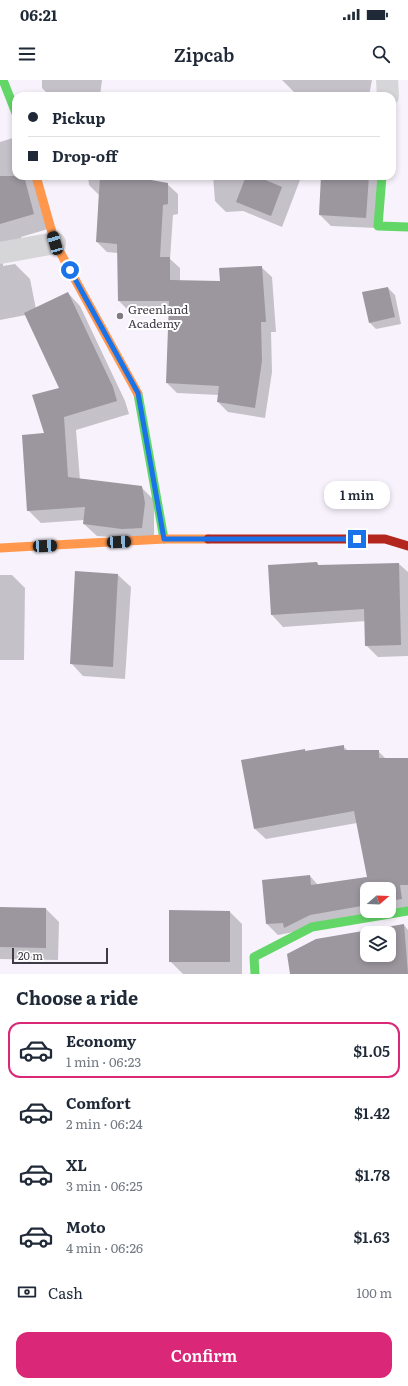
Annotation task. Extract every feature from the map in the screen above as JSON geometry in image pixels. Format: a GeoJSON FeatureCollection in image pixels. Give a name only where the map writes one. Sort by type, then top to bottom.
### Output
{"type":"FeatureCollection","features":[{"type":"Feature","properties":{"kind":"street"},"geometry":{"type":"LineString","coordinates":[[3,80],[12,103]]}},
{"type":"Feature","properties":{"kind":"street"},"geometry":{"type":"LineString","coordinates":[[387,80],[388,92]]}},
{"type":"Feature","properties":{"kind":"street"},"geometry":{"type":"LineString","coordinates":[[37,180],[55,243],[138,393],[164,539]]}},
{"type":"Feature","properties":{"kind":"street"},"geometry":{"type":"LineString","coordinates":[[382,180],[378,226],[408,227]]}},
{"type":"Feature","properties":{"kind":"street"},"geometry":{"type":"LineString","coordinates":[[0,253],[55,243]]}},
{"type":"Feature","properties":{"kind":"street"},"geometry":{"type":"LineString","coordinates":[[0,548],[164,539],[273,538],[385,539],[408,546]]}},
{"type":"Feature","properties":{"kind":"street"},"geometry":{"type":"LineString","coordinates":[[255,974],[254,957],[312,927],[408,911]]}},
{"type":"Feature","properties":{"kind":"building"},"geometry":{"type":"Polygon","coordinates":[[[0,176],[12,176],[12,180],[25,180],[34,214],[0,224],[0,176]]]}},
{"type":"Feature","properties":{"kind":"building"},"geometry":{"type":"Polygon","coordinates":[[[100,180],[151,180],[168,183],[168,204],[163,205],[160,257],[170,257],[170,280],[220,281],[219,268],[262,266],[266,322],[261,322],[262,361],[255,408],[217,402],[219,386],[166,383],[169,301],[118,301],[117,244],[96,242],[100,180]]]}},
{"type":"Feature","properties":{"kind":"building"},"geometry":{"type":"Polygon","coordinates":[[[244,180],[265,180],[282,187],[271,216],[236,202],[244,180]]]}},
{"type":"Feature","properties":{"kind":"building"},"geometry":{"type":"Polygon","coordinates":[[[321,180],[369,180],[366,218],[319,215],[321,180]]]}},
{"type":"Feature","properties":{"kind":"building"},"geometry":{"type":"Polygon","coordinates":[[[388,287],[395,317],[369,323],[362,292],[388,287]]]}},
{"type":"Feature","properties":{"kind":"building"},"geometry":{"type":"Polygon","coordinates":[[[68,292],[113,387],[117,401],[64,417],[68,477],[142,486],[145,503],[142,528],[122,529],[83,524],[85,507],[27,511],[22,435],[44,433],[32,395],[59,388],[24,313],[68,292]]]}},
{"type":"Feature","properties":{"kind":"building"},"geometry":{"type":"Polygon","coordinates":[[[317,562],[318,565],[399,563],[401,645],[365,646],[364,609],[271,615],[268,565],[317,562]]]}},
{"type":"Feature","properties":{"kind":"building"},"geometry":{"type":"Polygon","coordinates":[[[75,571],[118,574],[113,667],[70,664],[75,571]]]}},
{"type":"Feature","properties":{"kind":"building"},"geometry":{"type":"Polygon","coordinates":[[[344,745],[344,750],[379,750],[379,758],[408,758],[408,885],[400,885],[402,899],[396,900],[396,882],[360,882],[360,906],[310,915],[284,928],[283,923],[266,924],[262,880],[310,875],[311,885],[367,877],[354,811],[254,829],[241,760],[305,749],[305,751],[344,745]]]}},
{"type":"Feature","properties":{"kind":"building"},"geometry":{"type":"Polygon","coordinates":[[[0,907],[46,908],[46,948],[0,947],[0,907]]]}},
{"type":"Feature","properties":{"kind":"building"},"geometry":{"type":"Polygon","coordinates":[[[169,910],[230,911],[230,962],[169,962],[169,910]]]}},
{"type":"Feature","properties":{"kind":"building"},"geometry":{"type":"Polygon","coordinates":[[[404,924],[408,974],[290,974],[287,954],[316,939],[360,932],[360,962],[396,962],[396,926],[392,926],[404,924]]]}},
{"type":"Feature","properties":{"kind":"traffic: fast"},"geometry":{"type":"LineString","coordinates":[[3,80],[12,103]]}},
{"type":"Feature","properties":{"kind":"traffic: fast"},"geometry":{"type":"LineString","coordinates":[[382,180],[378,226],[408,227]]}},
{"type":"Feature","properties":{"kind":"traffic: fast"},"geometry":{"type":"LineString","coordinates":[[138,394],[164,539]]}},
{"type":"Feature","properties":{"kind":"traffic: fast"},"geometry":{"type":"LineString","coordinates":[[255,974],[254,957],[312,927],[408,911]]}},
{"type":"Feature","properties":{"kind":"traffic: slow"},"geometry":{"type":"LineString","coordinates":[[37,180],[55,243],[138,394]]}},
{"type":"Feature","properties":{"kind":"traffic: slow"},"geometry":{"type":"LineString","coordinates":[[0,548],[164,539],[208,539]]}},
{"type":"Feature","properties":{"kind":"traffic: jam"},"geometry":{"type":"LineString","coordinates":[[208,539],[385,539],[408,546]]}},
{"type":"Feature","properties":{"kind":"place","name":"Greenland Academy"},"geometry":{"type":"Point","coordinates":[120,316]}},
{"type":"Feature","properties":{"kind":"route"},"geometry":{"type":"LineString","coordinates":[[70,270],[138,393],[164,539],[357,539]]}}]}
